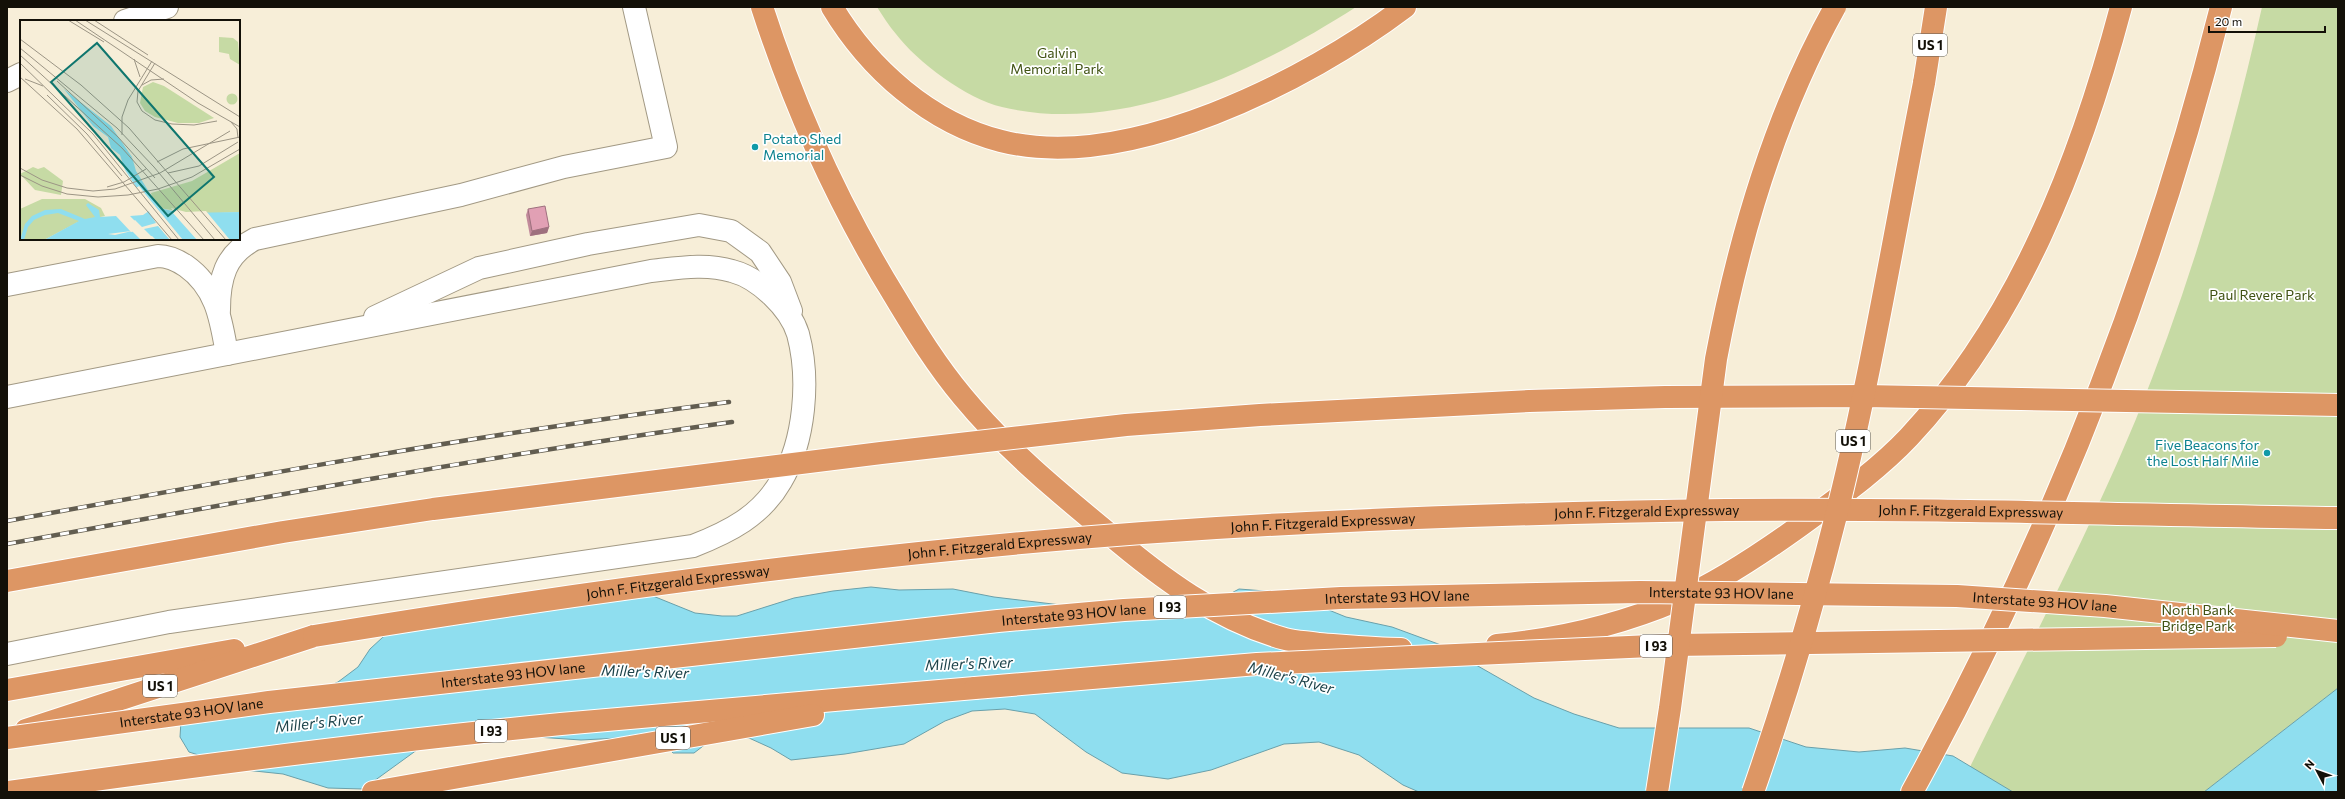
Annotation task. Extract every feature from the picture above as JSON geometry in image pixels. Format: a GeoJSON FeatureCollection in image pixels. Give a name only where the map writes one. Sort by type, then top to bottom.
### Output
{"type":"FeatureCollection","features":[{"type":"Feature","properties":{"kind":"highway"},"geometry":{"type":"LineString","coordinates":[[762,7],[795,102],[834,188],[867,250],[936,362],[975,411],[1013,450],[1087,516],[1158,573],[1222,615],[1258,631],[1288,640],[1390,649],[1454,650],[1509,644],[1572,633],[1622,620],[1679,599],[1780,540],[1828,505],[1887,458],[1907,439],[1954,384],[1993,326],[2027,265],[2043,232],[2087,120],[2121,7]]}},
{"type":"Feature","properties":{"kind":"highway"},"geometry":{"type":"LineString","coordinates":[[832,7],[850,35],[878,67],[908,94],[943,118],[962,128],[1002,141],[1056,147],[1124,140],[1180,124],[1240,102],[1299,75],[1361,38],[1405,7]]}},
{"type":"Feature","properties":{"kind":"highway"},"geometry":{"type":"LineString","coordinates":[[1657,792],[1671,700],[1716,359],[1726,304],[1757,191],[1776,138],[1804,68],[1835,7]]}},
{"type":"Feature","properties":{"kind":"highway","name":"US 1"},"geometry":{"type":"LineString","coordinates":[[1753,792],[1796,658],[1839,504],[1857,424],[1924,83],[1936,7]]}},
{"type":"Feature","properties":{"kind":"highway"},"geometry":{"type":"LineString","coordinates":[[1912,792],[1981,663],[2024,573],[2072,460],[2116,346],[2161,218],[2199,95],[2222,7]]}},
{"type":"Feature","properties":{"kind":"highway"},"geometry":{"type":"LineString","coordinates":[[7,581],[283,532],[432,509],[897,451],[1141,424],[1260,415],[1521,401],[1665,397],[1864,396],[2338,405]]}},
{"type":"Feature","properties":{"kind":"highway","name":"John F. Fitzgerald Expressway"},"geometry":{"type":"LineString","coordinates":[[314,636],[590,593],[878,556],[1025,542],[1304,523],[1729,510],[2338,518]]}},
{"type":"Feature","properties":{"kind":"highway","name":"Interstate 93 HOV lane"},"geometry":{"type":"LineString","coordinates":[[7,737],[269,702],[998,621],[1124,610],[1341,598],[1640,592],[1957,596],[2105,606],[2338,631]]}},
{"type":"Feature","properties":{"kind":"highway","name":"I 93"},"geometry":{"type":"LineString","coordinates":[[9,792],[276,755],[459,735],[1257,664],[1666,646],[1859,641],[2338,635]]}},
{"type":"Feature","properties":{"kind":"highway"},"geometry":{"type":"LineString","coordinates":[[7,690],[314,636]]}},
{"type":"Feature","properties":{"kind":"highway","name":"US 1"},"geometry":{"type":"LineString","coordinates":[[7,737],[314,636]]}},
{"type":"Feature","properties":{"kind":"highway","name":"US 1"},"geometry":{"type":"LineString","coordinates":[[372,792],[574,755],[975,688]]}},
{"type":"Feature","properties":{"kind":"lane"},"geometry":{"type":"LineString","coordinates":[[128,20],[167,7]]}},
{"type":"Feature","properties":{"kind":"lane"},"geometry":{"type":"LineString","coordinates":[[227,354],[219,310],[221,278],[228,261],[247,243],[263,236],[462,195],[564,167],[666,147],[634,7]]}},
{"type":"Feature","properties":{"kind":"lane"},"geometry":{"type":"LineString","coordinates":[[7,81],[20,74]]}},
{"type":"Feature","properties":{"kind":"lane"},"geometry":{"type":"LineString","coordinates":[[7,654],[169,622],[693,546],[721,535],[746,521],[766,501],[781,481],[792,457],[802,411],[803,370],[797,333],[780,282],[760,252],[732,231],[699,225],[588,244],[479,268],[442,284],[351,329]]}},
{"type":"Feature","properties":{"kind":"lane"},"geometry":{"type":"LineString","coordinates":[[7,285],[158,256],[175,259],[196,273],[207,286],[219,310]]}},
{"type":"Feature","properties":{"kind":"lane"},"geometry":{"type":"LineString","coordinates":[[7,397],[651,271],[696,267],[734,271],[752,281],[782,308],[797,333]]}},
{"type":"Feature","properties":{"kind":"green space","name":"Galvin Memorial Park"},"geometry":{"type":"Polygon","coordinates":[[[877,7],[1356,7],[1276,54],[1187,92],[1141,105],[1094,113],[1048,114],[1002,107],[988,103],[959,88],[916,56],[893,31],[877,7]]]}},
{"type":"Feature","properties":{"kind":"green space","name":"North Bank Bridge Park"},"geometry":{"type":"Polygon","coordinates":[[[2262,7],[2338,7],[2338,688],[2204,792],[2013,792],[1970,767],[2056,594],[2097,507],[2136,419],[2156,369],[2208,215],[2237,111],[2262,7]]]}},
{"type":"Feature","properties":{"kind":"water","name":"Miller's River"},"geometry":{"type":"Polygon","coordinates":[[[871,587],[899,590],[953,589],[994,597],[1086,608],[1226,596],[1239,589],[1265,591],[1304,600],[1346,617],[1392,627],[1441,645],[1534,698],[1574,714],[1619,728],[1749,728],[1806,747],[1859,752],[1905,748],[1953,756],[2013,792],[1419,792],[1403,785],[1359,755],[1319,742],[1284,744],[1211,770],[1168,779],[1122,773],[1086,752],[1035,714],[1005,709],[972,711],[945,721],[904,744],[845,754],[791,760],[771,748],[749,738],[727,735],[711,740],[694,753],[673,753],[660,740],[640,734],[619,738],[581,740],[522,736],[421,747],[363,789],[328,788],[283,774],[245,770],[189,752],[180,737],[181,721],[312,693],[338,682],[358,667],[370,649],[383,637],[402,626],[628,592],[653,596],[695,613],[737,616],[794,598],[833,591],[871,587]]]}},
{"type":"Feature","properties":{"kind":"water"},"geometry":{"type":"Polygon","coordinates":[[[2338,688],[2338,792],[2204,792],[2338,688]]]}},
{"type":"Feature","properties":{"kind":"building"},"geometry":{"type":"Polygon","coordinates":[[[545,206],[549,227],[532,231],[528,209],[545,206]]]}},
{"type":"Feature","properties":{"kind":"railway"},"geometry":{"type":"LineString","coordinates":[[7,521],[277,472],[548,427],[729,402]]}},
{"type":"Feature","properties":{"kind":"railway"},"geometry":{"type":"LineString","coordinates":[[7,544],[459,464],[732,422]]}},
{"type":"Feature","properties":{"kind":"place","name":"Potato Shed Memorial"},"geometry":{"type":"Point","coordinates":[755,147]}},
{"type":"Feature","properties":{"kind":"place","name":"Five Beacons for the Lost Half Mile"},"geometry":{"type":"Point","coordinates":[2267,453]}},
{"type":"Feature","properties":{"kind":"park label","name":"Paul Revere Park"},"geometry":{"type":"Point","coordinates":[2262,295]}}]}
